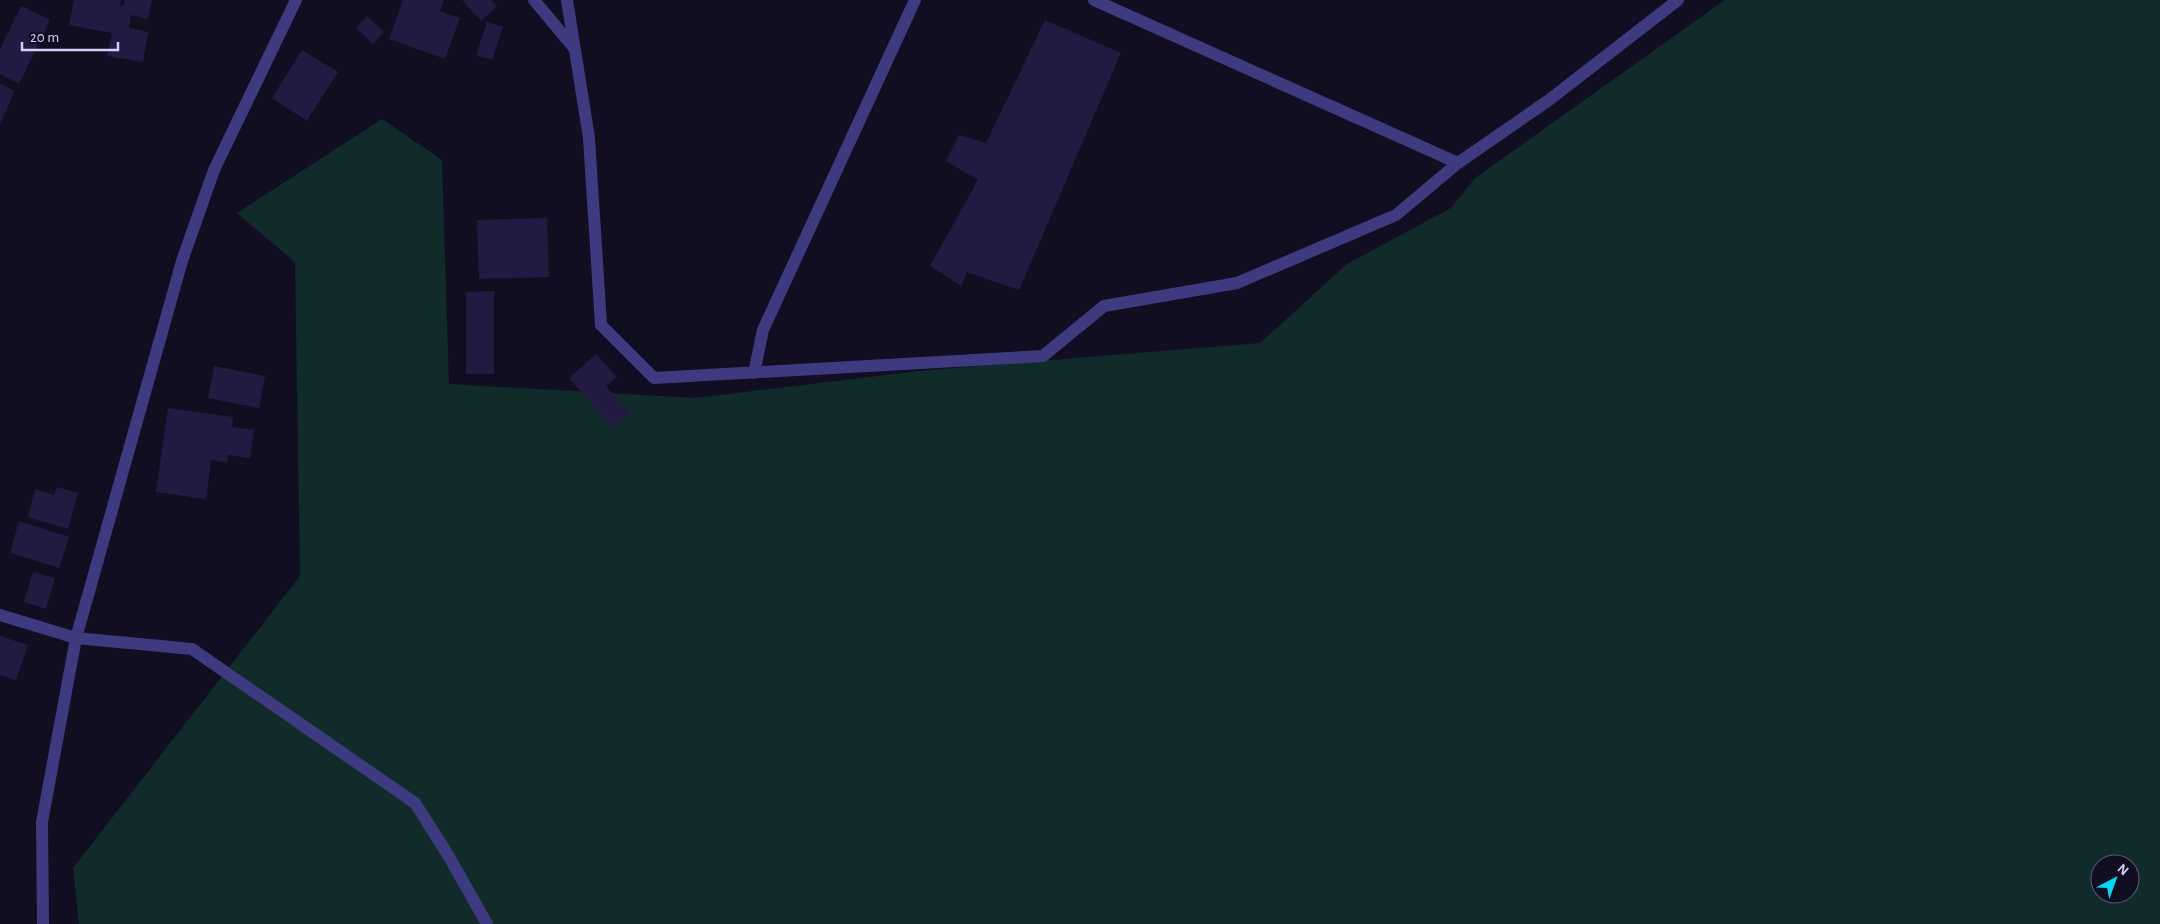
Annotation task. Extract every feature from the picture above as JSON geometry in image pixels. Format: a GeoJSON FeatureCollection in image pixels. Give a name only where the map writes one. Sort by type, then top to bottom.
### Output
{"type":"FeatureCollection","features":[{"type":"Feature","properties":{"kind":"street"},"geometry":{"type":"LineString","coordinates":[[43,924],[42,822],[76,638],[182,261],[214,170],[296,0]]}},
{"type":"Feature","properties":{"kind":"street"},"geometry":{"type":"LineString","coordinates":[[534,0],[575,49]]}},
{"type":"Feature","properties":{"kind":"street"},"geometry":{"type":"LineString","coordinates":[[567,0],[589,138],[601,325],[654,378],[1043,356],[1104,306],[1237,282],[1396,215],[1458,163],[1549,100],[1678,0]]}},
{"type":"Feature","properties":{"kind":"street"},"geometry":{"type":"LineString","coordinates":[[754,373],[763,330],[915,0]]}},
{"type":"Feature","properties":{"kind":"street"},"geometry":{"type":"LineString","coordinates":[[1094,0],[1458,163]]}},
{"type":"Feature","properties":{"kind":"street"},"geometry":{"type":"LineString","coordinates":[[0,615],[76,638],[192,649],[415,803],[448,855],[487,924]]}},
{"type":"Feature","properties":{"kind":"green space"},"geometry":{"type":"Polygon","coordinates":[[[1725,0],[2160,0],[2160,924],[79,924],[73,868],[300,576],[295,262],[237,213],[382,119],[442,160],[449,384],[695,398],[919,371],[1260,343],[1347,264],[1451,208],[1475,178],[1725,0]]]}},
{"type":"Feature","properties":{"kind":"building"},"geometry":{"type":"Polygon","coordinates":[[[74,0],[121,0],[120,5],[124,5],[125,0],[152,0],[148,19],[131,15],[129,28],[148,32],[143,62],[107,56],[112,33],[69,25],[74,0]]]}},
{"type":"Feature","properties":{"kind":"building"},"geometry":{"type":"Polygon","coordinates":[[[403,0],[444,0],[440,11],[460,18],[445,59],[389,39],[403,0]]]}},
{"type":"Feature","properties":{"kind":"building"},"geometry":{"type":"Polygon","coordinates":[[[462,0],[491,0],[497,6],[481,21],[462,0]]]}},
{"type":"Feature","properties":{"kind":"building"},"geometry":{"type":"Polygon","coordinates":[[[21,6],[50,20],[19,84],[0,74],[0,49],[21,6]]]}},
{"type":"Feature","properties":{"kind":"building"},"geometry":{"type":"Polygon","coordinates":[[[367,16],[384,32],[373,44],[356,28],[367,16]]]}},
{"type":"Feature","properties":{"kind":"building"},"geometry":{"type":"Polygon","coordinates":[[[1045,20],[1121,53],[1019,290],[967,272],[961,286],[930,266],[978,180],[946,161],[959,135],[986,143],[1045,20]]]}},
{"type":"Feature","properties":{"kind":"building"},"geometry":{"type":"Polygon","coordinates":[[[487,22],[503,27],[492,60],[476,55],[487,22]]]}},
{"type":"Feature","properties":{"kind":"building"},"geometry":{"type":"Polygon","coordinates":[[[302,50],[338,72],[307,121],[272,98],[302,50]]]}},
{"type":"Feature","properties":{"kind":"building"},"geometry":{"type":"Polygon","coordinates":[[[0,84],[15,91],[0,124],[0,84]]]}},
{"type":"Feature","properties":{"kind":"building"},"geometry":{"type":"Polygon","coordinates":[[[547,218],[549,277],[479,279],[477,220],[547,218]]]}},
{"type":"Feature","properties":{"kind":"building"},"geometry":{"type":"Polygon","coordinates":[[[494,291],[494,374],[466,374],[466,292],[494,291]]]}},
{"type":"Feature","properties":{"kind":"building"},"geometry":{"type":"Polygon","coordinates":[[[596,354],[617,377],[606,386],[629,412],[612,427],[569,378],[596,354]]]}},
{"type":"Feature","properties":{"kind":"building"},"geometry":{"type":"Polygon","coordinates":[[[214,366],[265,376],[259,408],[208,398],[214,366]]]}},
{"type":"Feature","properties":{"kind":"building"},"geometry":{"type":"Polygon","coordinates":[[[168,408],[233,417],[232,427],[254,430],[250,458],[228,455],[227,463],[211,460],[206,499],[156,492],[168,408]]]}},
{"type":"Feature","properties":{"kind":"building"},"geometry":{"type":"Polygon","coordinates":[[[57,487],[78,493],[68,529],[28,517],[35,489],[54,495],[57,487]]]}},
{"type":"Feature","properties":{"kind":"building"},"geometry":{"type":"Polygon","coordinates":[[[19,521],[69,537],[59,568],[10,553],[19,521]]]}},
{"type":"Feature","properties":{"kind":"building"},"geometry":{"type":"Polygon","coordinates":[[[33,572],[55,578],[46,609],[24,602],[33,572]]]}},
{"type":"Feature","properties":{"kind":"building"},"geometry":{"type":"Polygon","coordinates":[[[0,636],[28,645],[16,680],[0,675],[0,636]]]}}]}
